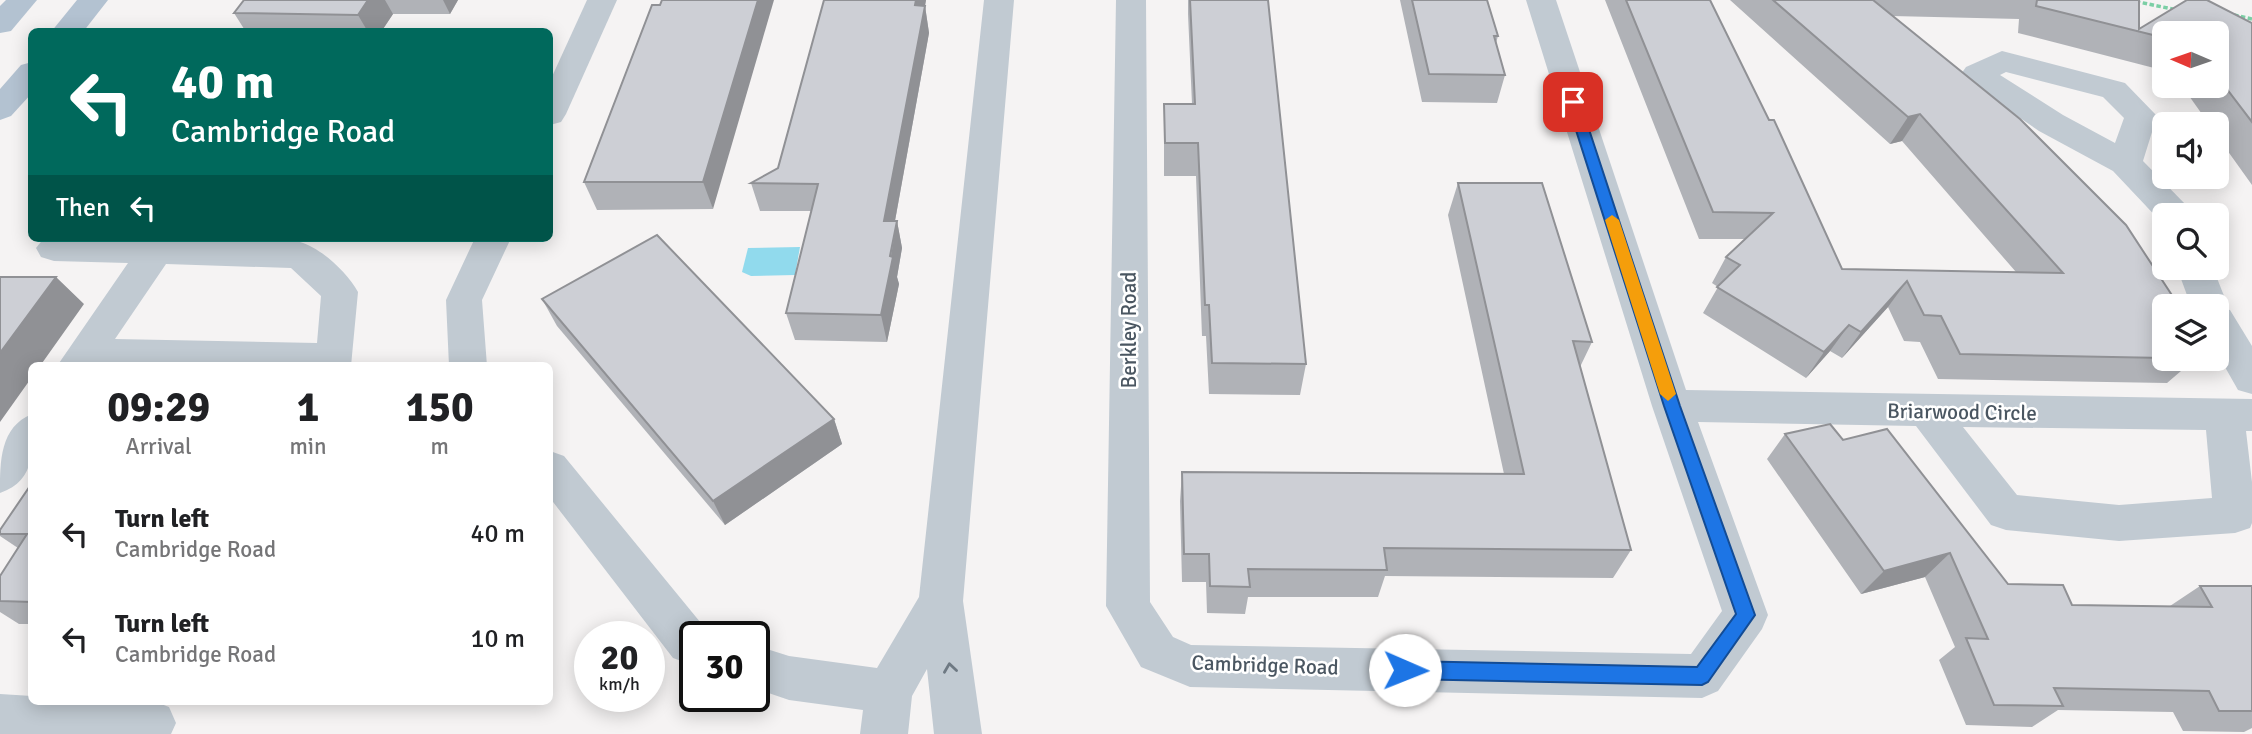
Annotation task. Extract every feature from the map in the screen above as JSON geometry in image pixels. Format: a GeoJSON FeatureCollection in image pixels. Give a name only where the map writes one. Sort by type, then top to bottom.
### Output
{"type":"FeatureCollection","features":[{"type":"Feature","properties":{"kind":"main road"},"geometry":{"type":"LineString","coordinates":[[0,24],[22,0]]}},
{"type":"Feature","properties":{"kind":"main road"},"geometry":{"type":"LineString","coordinates":[[69,28],[93,0]]}},
{"type":"Feature","properties":{"kind":"main road"},"geometry":{"type":"LineString","coordinates":[[0,108],[28,76]]}},
{"type":"Feature","properties":{"kind":"street"},"geometry":{"type":"LineString","coordinates":[[553,107],[602,0]]}},
{"type":"Feature","properties":{"kind":"street"},"geometry":{"type":"LineString","coordinates":[[958,734],[940,601],[999,0]]}},
{"type":"Feature","properties":{"kind":"street","name":"Berkley Road"},"geometry":{"type":"LineString","coordinates":[[1131,0],[1128,606],[1157,652]]}},
{"type":"Feature","properties":{"kind":"street","name":"Cambridge Road"},"geometry":{"type":"LineString","coordinates":[[1157,652],[1190,666],[1702,676],[1746,615],[1672,406],[1541,0]]}},
{"type":"Feature","properties":{"kind":"street"},"geometry":{"type":"LineString","coordinates":[[2125,163],[2141,116],[2114,90],[2002,61],[1977,74],[2051,123],[2125,163],[2163,203]]}},
{"type":"Feature","properties":{"kind":"street"},"geometry":{"type":"LineString","coordinates":[[468,362],[464,300],[491,242]]}},
{"type":"Feature","properties":{"kind":"street"},"geometry":{"type":"LineString","coordinates":[[54,248],[300,255],[340,292],[333,362],[80,360]]}},
{"type":"Feature","properties":{"kind":"street"},"geometry":{"type":"LineString","coordinates":[[80,360],[156,251]]}},
{"type":"Feature","properties":{"kind":"street"},"geometry":{"type":"LineString","coordinates":[[2229,340],[2252,379]]}},
{"type":"Feature","properties":{"kind":"street","name":"Briarwood Circle"},"geometry":{"type":"LineString","coordinates":[[1672,406],[2238,416]]}},
{"type":"Feature","properties":{"kind":"street"},"geometry":{"type":"LineString","coordinates":[[1927,411],[2006,512],[2119,523],[2235,515],[2238,416]]}},
{"type":"Feature","properties":{"kind":"street"},"geometry":{"type":"LineString","coordinates":[[0,476],[28,436]]}},
{"type":"Feature","properties":{"kind":"street"},"geometry":{"type":"LineString","coordinates":[[553,472],[679,630]]}},
{"type":"Feature","properties":{"kind":"street"},"geometry":{"type":"LineString","coordinates":[[770,671],[886,713],[940,601]]}},
{"type":"Feature","properties":{"kind":"street"},"geometry":{"type":"LineString","coordinates":[[0,717],[153,720]]}},
{"type":"Feature","properties":{"kind":"path"},"geometry":{"type":"LineString","coordinates":[[2129,0],[2180,10]]}},
{"type":"Feature","properties":{"kind":"path"},"geometry":{"type":"LineString","coordinates":[[2231,15],[2252,19]]}},
{"type":"Feature","properties":{"kind":"water"},"geometry":{"type":"Polygon","coordinates":[[[800,247],[795,275],[751,276],[742,272],[748,248],[800,247]]]}},
{"type":"Feature","properties":{"kind":"building"},"geometry":{"type":"Polygon","coordinates":[[[244,0],[368,0],[358,15],[234,13],[244,0]]]}},
{"type":"Feature","properties":{"kind":"building"},"geometry":{"type":"Polygon","coordinates":[[[662,0],[758,0],[703,182],[584,182],[652,5],[660,5],[662,0]]]}},
{"type":"Feature","properties":{"kind":"building"},"geometry":{"type":"Polygon","coordinates":[[[824,0],[916,0],[915,5],[925,6],[884,221],[897,221],[881,315],[786,313],[818,184],[751,183],[778,168],[824,0]]]}},
{"type":"Feature","properties":{"kind":"building"},"geometry":{"type":"Polygon","coordinates":[[[1190,0],[1268,0],[1306,364],[1212,363],[1209,305],[1205,305],[1198,143],[1165,143],[1164,104],[1195,104],[1190,0]]]}},
{"type":"Feature","properties":{"kind":"building"},"geometry":{"type":"Polygon","coordinates":[[[1412,0],[1487,0],[1498,36],[1494,36],[1505,75],[1429,74],[1412,0]]]}},
{"type":"Feature","properties":{"kind":"building"},"geometry":{"type":"Polygon","coordinates":[[[1626,0],[1710,0],[1769,120],[1774,120],[1842,269],[2063,273],[1920,114],[1908,117],[1773,0],[1873,0],[2020,119],[2126,225],[2152,265],[2152,280],[2162,280],[2171,294],[2152,294],[2152,358],[1960,354],[1941,316],[1924,315],[1907,281],[1861,332],[1849,325],[1824,352],[1717,287],[1740,265],[1726,257],[1773,213],[1713,212],[1626,0]]]}},
{"type":"Feature","properties":{"kind":"building"},"geometry":{"type":"Polygon","coordinates":[[[2037,0],[2139,0],[2139,29],[2152,21],[2152,35],[2036,6],[2037,0]]]}},
{"type":"Feature","properties":{"kind":"building"},"geometry":{"type":"Polygon","coordinates":[[[2187,0],[2207,0],[2252,23],[2252,122],[2230,93],[2230,21],[2152,21],[2187,0]]]}},
{"type":"Feature","properties":{"kind":"building"},"geometry":{"type":"Polygon","coordinates":[[[1458,183],[1542,183],[1592,342],[1573,341],[1631,550],[1384,548],[1387,570],[1248,569],[1250,587],[1210,586],[1209,554],[1184,554],[1182,472],[1524,474],[1458,183]]]}},
{"type":"Feature","properties":{"kind":"building"},"geometry":{"type":"Polygon","coordinates":[[[657,235],[834,419],[713,501],[542,299],[657,235]]]}},
{"type":"Feature","properties":{"kind":"building"},"geometry":{"type":"Polygon","coordinates":[[[0,277],[56,277],[0,353],[0,277]]]}},
{"type":"Feature","properties":{"kind":"building"},"geometry":{"type":"Polygon","coordinates":[[[1830,424],[1843,440],[1887,429],[2008,584],[2063,585],[2072,605],[2212,607],[2200,586],[2252,586],[2252,711],[2219,711],[2209,691],[2054,688],[2063,706],[1994,705],[1966,638],[1988,639],[1950,553],[1884,571],[1785,434],[1830,424]]]}},
{"type":"Feature","properties":{"kind":"building"},"geometry":{"type":"Polygon","coordinates":[[[28,489],[28,602],[0,601],[0,576],[27,534],[0,534],[0,530],[28,489]]]}},
{"type":"Feature","properties":{"kind":"slow traffic"},"geometry":{"type":"LineString","coordinates":[[1612,220],[1668,394]]}},
{"type":"Feature","properties":{"kind":"route"},"geometry":{"type":"LineString","coordinates":[[1405,670],[1702,676],[1746,615],[1672,406],[1573,102]]}}]}
